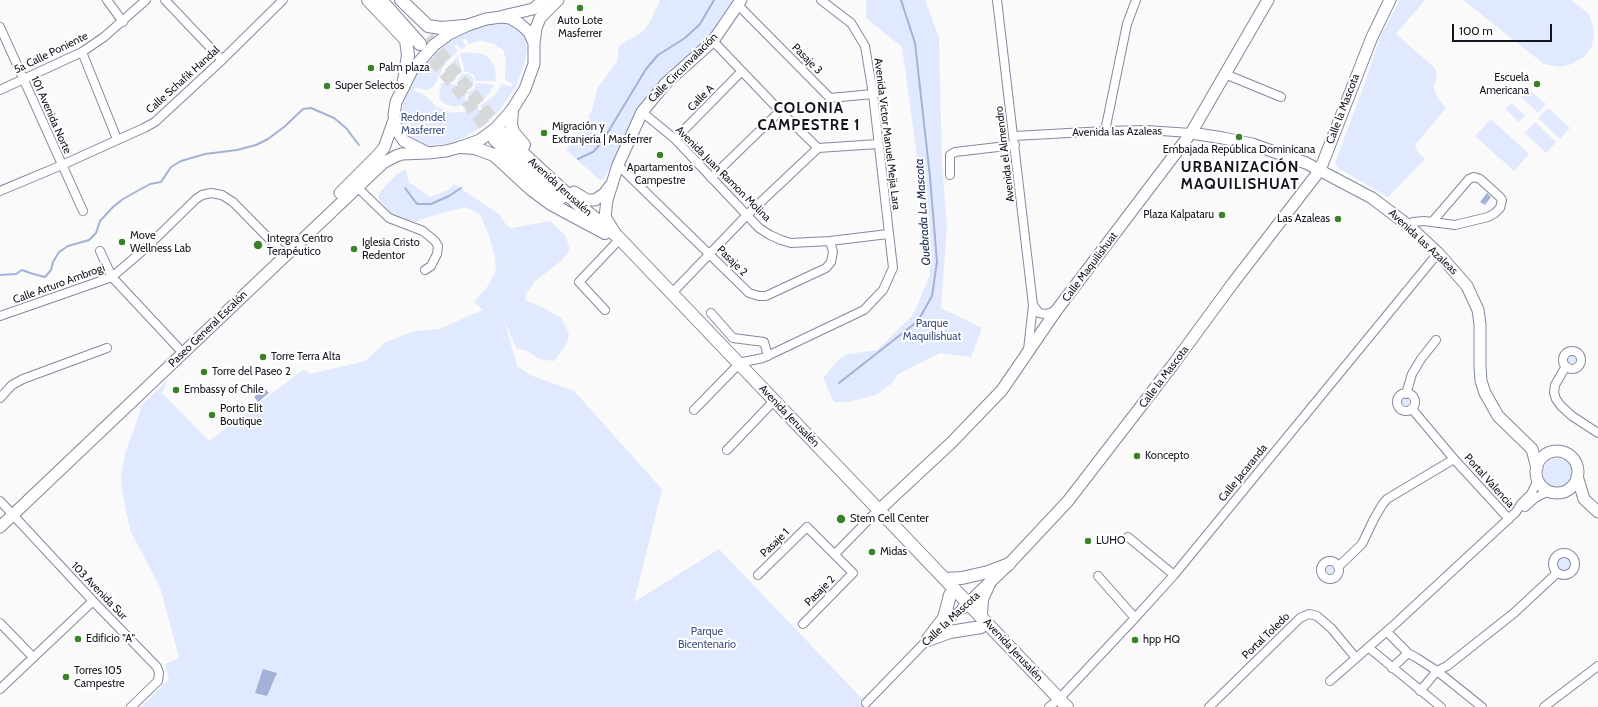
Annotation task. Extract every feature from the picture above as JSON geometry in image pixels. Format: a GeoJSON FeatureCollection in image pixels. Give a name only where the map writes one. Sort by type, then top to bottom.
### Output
{"type":"FeatureCollection","features":[{"type":"Feature","properties":{"kind":"main road"},"geometry":{"type":"LineString","coordinates":[[368,0],[406,40],[408,54],[403,87]]}},
{"type":"Feature","properties":{"kind":"main road"},"geometry":{"type":"LineString","coordinates":[[381,0],[424,40],[394,0]]}},
{"type":"Feature","properties":{"kind":"main road"},"geometry":{"type":"LineString","coordinates":[[401,0],[428,26],[442,28],[464,26]]}},
{"type":"Feature","properties":{"kind":"main road"},"geometry":{"type":"LineString","coordinates":[[512,110],[511,124],[517,138],[574,192],[617,240]]}},
{"type":"Feature","properties":{"kind":"main road","name":"Avenida Jerusalén"},"geometry":{"type":"LineString","coordinates":[[966,606],[950,595],[876,512],[736,366],[617,240],[606,234],[523,167],[498,136],[515,146],[617,240],[672,293],[736,366],[769,406],[876,512],[946,579],[966,606],[1057,705]]}},
{"type":"Feature","properties":{"kind":"main road"},"geometry":{"type":"LineString","coordinates":[[462,147],[475,148],[494,155],[532,190],[551,204],[606,234]]}},
{"type":"Feature","properties":{"kind":"main road"},"geometry":{"type":"LineString","coordinates":[[946,579],[962,578],[988,572],[1009,564]]}},
{"type":"Feature","properties":{"kind":"main road"},"geometry":{"type":"LineString","coordinates":[[928,640],[981,621],[982,599],[989,584]]}},
{"type":"Feature","properties":{"kind":"main road"},"geometry":{"type":"LineString","coordinates":[[928,640],[944,618],[950,595]]}},
{"type":"Feature","properties":{"kind":"street"},"geometry":{"type":"LineString","coordinates":[[107,0],[123,22]]}},
{"type":"Feature","properties":{"kind":"street","name":"5a Calle Poniente"},"geometry":{"type":"LineString","coordinates":[[0,90],[82,52],[123,22],[146,0]]}},
{"type":"Feature","properties":{"kind":"street"},"geometry":{"type":"LineString","coordinates":[[165,0],[222,60]]}},
{"type":"Feature","properties":{"kind":"street","name":"Calle Schafik Handal"},"geometry":{"type":"LineString","coordinates":[[0,191],[144,128],[160,118],[283,0]]}},
{"type":"Feature","properties":{"kind":"street"},"geometry":{"type":"LineString","coordinates":[[544,0],[533,9],[486,19],[464,26],[449,34],[434,45],[414,66],[396,102],[394,119],[396,129],[404,141],[428,153],[446,151],[480,140],[496,128],[512,110],[525,89],[534,64],[536,28],[540,18],[558,0]]}},
{"type":"Feature","properties":{"kind":"street","name":"Avenida Victor Manuel Mejia Lara"},"geometry":{"type":"LineString","coordinates":[[736,366],[768,356],[864,310],[873,302],[882,290],[893,268],[873,94],[865,46],[851,24],[821,0]]}},
{"type":"Feature","properties":{"kind":"street","name":"Avenida el Almendro"},"geometry":{"type":"LineString","coordinates":[[997,0],[1034,305],[1028,351]]}},
{"type":"Feature","properties":{"kind":"street"},"geometry":{"type":"LineString","coordinates":[[1105,131],[1127,24],[1136,0]]}},
{"type":"Feature","properties":{"kind":"street","name":"Calle Maquilishuat"},"geometry":{"type":"LineString","coordinates":[[835,554],[876,512],[976,418],[1002,390],[1056,311],[1191,133],[1268,0]]}},
{"type":"Feature","properties":{"kind":"street","name":"Calle la Mascota"},"geometry":{"type":"LineString","coordinates":[[866,703],[945,623],[966,606],[1009,564],[1068,501],[1320,170],[1372,37],[1390,0]]}},
{"type":"Feature","properties":{"kind":"street","name":"Pasaje 3"},"geometry":{"type":"LineString","coordinates":[[740,2],[830,98],[873,94]]}},
{"type":"Feature","properties":{"kind":"street","name":"Calle Circunvalación"},"geometry":{"type":"LineString","coordinates":[[617,240],[605,217],[607,200],[618,165],[642,112],[666,83],[713,40],[740,2]]}},
{"type":"Feature","properties":{"kind":"street"},"geometry":{"type":"LineString","coordinates":[[500,16],[510,18],[520,24],[529,32],[534,43]]}},
{"type":"Feature","properties":{"kind":"street","name":"101 Avenida Norte"},"geometry":{"type":"LineString","coordinates":[[0,27],[84,211]]}},
{"type":"Feature","properties":{"kind":"street"},"geometry":{"type":"LineString","coordinates":[[713,40],[780,111],[818,148]]}},
{"type":"Feature","properties":{"kind":"street"},"geometry":{"type":"LineString","coordinates":[[82,52],[117,139]]}},
{"type":"Feature","properties":{"kind":"street","name":"Calle A"},"geometry":{"type":"LineString","coordinates":[[675,139],[742,71]]}},
{"type":"Feature","properties":{"kind":"street"},"geometry":{"type":"LineString","coordinates":[[1225,74],[1281,98]]}},
{"type":"Feature","properties":{"kind":"street"},"geometry":{"type":"LineString","coordinates":[[711,178],[780,111]]}},
{"type":"Feature","properties":{"kind":"street","name":"Avenida Juan Ramon Molina"},"geometry":{"type":"LineString","coordinates":[[642,112],[675,139],[759,228],[781,240],[791,242],[830,241],[888,234]]}},
{"type":"Feature","properties":{"kind":"street","name":"Paseo General Escalón"},"geometry":{"type":"LineString","coordinates":[[283,253],[376,158],[385,145],[394,119]]}},
{"type":"Feature","properties":{"kind":"street","name":"Avenida las Azaleas"},"geometry":{"type":"LineString","coordinates":[[950,175],[950,155],[954,152],[1014,140],[1105,131],[1146,130],[1191,133],[1224,138],[1252,144],[1306,163],[1372,198],[1409,226],[1438,253],[1460,277],[1478,310],[1480,324],[1481,381],[1485,393],[1498,416],[1532,449]]}},
{"type":"Feature","properties":{"kind":"street"},"geometry":{"type":"LineString","coordinates":[[672,293],[747,215],[818,148],[878,144]]}},
{"type":"Feature","properties":{"kind":"street","name":"Paseo General Escalón"},"geometry":{"type":"LineString","coordinates":[[0,527],[11,512],[283,253],[383,163],[394,156],[428,153]]}},
{"type":"Feature","properties":{"kind":"street","name":"Pasaje 2"},"geometry":{"type":"LineString","coordinates":[[618,165],[749,293],[759,296],[766,296],[826,268],[831,262],[833,252],[830,241]]}},
{"type":"Feature","properties":{"kind":"street"},"geometry":{"type":"LineString","coordinates":[[1409,226],[1413,222],[1432,222],[1455,226],[1488,217],[1500,208],[1502,200],[1480,179],[1474,177],[1469,180],[1432,222]]}},
{"type":"Feature","properties":{"kind":"street","name":"Calle Circunvalación"},"geometry":{"type":"LineString","coordinates":[[574,192],[587,200],[595,200],[604,194],[613,182]]}},
{"type":"Feature","properties":{"kind":"street"},"geometry":{"type":"LineString","coordinates":[[357,187],[389,218],[423,232],[435,241],[438,246],[438,254],[430,266],[425,270]]}},
{"type":"Feature","properties":{"kind":"street","name":"Calle Arturo Ambrogi"},"geometry":{"type":"LineString","coordinates":[[0,316],[112,277],[147,247],[196,199],[202,195],[211,193],[222,195],[233,202],[283,253]]}},
{"type":"Feature","properties":{"kind":"street"},"geometry":{"type":"LineString","coordinates":[[605,310],[579,282],[617,240]]}},
{"type":"Feature","properties":{"kind":"street"},"geometry":{"type":"LineString","coordinates":[[100,250],[112,277],[181,350]]}},
{"type":"Feature","properties":{"kind":"street","name":"Calle Jacaranda"},"geometry":{"type":"LineString","coordinates":[[1057,705],[1174,575],[1438,253]]}},
{"type":"Feature","properties":{"kind":"street"},"geometry":{"type":"LineString","coordinates":[[1034,305],[1040,313],[1045,314],[1056,311]]}},
{"type":"Feature","properties":{"kind":"street"},"geometry":{"type":"LineString","coordinates":[[711,313],[733,338],[764,342],[768,356]]}},
{"type":"Feature","properties":{"kind":"street"},"geometry":{"type":"LineString","coordinates":[[1406,394],[1412,374],[1421,359],[1436,340]]}},
{"type":"Feature","properties":{"kind":"street"},"geometry":{"type":"LineString","coordinates":[[0,398],[12,386],[23,379],[107,348]]}},
{"type":"Feature","properties":{"kind":"street"},"geometry":{"type":"LineString","coordinates":[[694,410],[736,366]]}},
{"type":"Feature","properties":{"kind":"street"},"geometry":{"type":"LineString","coordinates":[[1566,366],[1556,384],[1554,393],[1556,399],[1560,406],[1598,434]]}},
{"type":"Feature","properties":{"kind":"street"},"geometry":{"type":"LineString","coordinates":[[1406,394],[1410,394],[1414,398],[1415,404],[1410,410],[1404,411],[1397,405],[1399,397],[1406,394]]}},
{"type":"Feature","properties":{"kind":"street"},"geometry":{"type":"LineString","coordinates":[[726,450],[769,406]]}},
{"type":"Feature","properties":{"kind":"street","name":"Portal Valencia"},"geometry":{"type":"LineString","coordinates":[[1412,408],[1454,458],[1509,518]]}},
{"type":"Feature","properties":{"kind":"street"},"geometry":{"type":"LineString","coordinates":[[1584,499],[1577,476],[1577,466],[1572,458],[1565,453],[1532,449],[1537,468],[1538,480],[1541,486],[1553,492],[1584,499],[1598,512]]}},
{"type":"Feature","properties":{"kind":"street"},"geometry":{"type":"LineString","coordinates":[[1537,468],[1541,459],[1546,454],[1553,452]]}},
{"type":"Feature","properties":{"kind":"street"},"geometry":{"type":"LineString","coordinates":[[1338,567],[1362,544],[1374,519],[1387,499],[1454,458]]}},
{"type":"Feature","properties":{"kind":"street"},"geometry":{"type":"LineString","coordinates":[[1330,681],[1369,648],[1516,512],[1524,508],[1535,498],[1553,492],[1567,490],[1572,486],[1577,476]]}},
{"type":"Feature","properties":{"kind":"street"},"geometry":{"type":"LineString","coordinates":[[1516,512],[1521,504],[1531,494],[1538,480]]}},
{"type":"Feature","properties":{"kind":"street","name":"103 Avenida Sur"},"geometry":{"type":"LineString","coordinates":[[0,501],[93,601],[156,664],[160,675],[155,684],[131,707]]}},
{"type":"Feature","properties":{"kind":"street","name":"Paseo General Escalón"},"geometry":{"type":"LineString","coordinates":[[0,518],[11,512]]}},
{"type":"Feature","properties":{"kind":"street","name":"Pasaje 1"},"geometry":{"type":"LineString","coordinates":[[758,575],[808,527],[835,554]]}},
{"type":"Feature","properties":{"kind":"street"},"geometry":{"type":"LineString","coordinates":[[1128,537],[1174,575]]}},
{"type":"Feature","properties":{"kind":"street","name":"Pasaje 2"},"geometry":{"type":"LineString","coordinates":[[803,624],[853,573],[835,554]]}},
{"type":"Feature","properties":{"kind":"street"},"geometry":{"type":"LineString","coordinates":[[1420,691],[1437,671],[1448,666],[1514,613],[1556,573]]}},
{"type":"Feature","properties":{"kind":"street"},"geometry":{"type":"LineString","coordinates":[[1098,576],[1136,618]]}},
{"type":"Feature","properties":{"kind":"street"},"geometry":{"type":"LineString","coordinates":[[0,689],[93,601]]}},
{"type":"Feature","properties":{"kind":"street","name":"Portal Toledo"},"geometry":{"type":"LineString","coordinates":[[1209,707],[1300,618],[1309,614],[1317,616],[1331,628],[1356,658]]}},
{"type":"Feature","properties":{"kind":"street"},"geometry":{"type":"LineString","coordinates":[[0,623],[33,658]]}},
{"type":"Feature","properties":{"kind":"street"},"geometry":{"type":"LineString","coordinates":[[1386,632],[1408,653],[1437,671],[1482,707]]}},
{"type":"Feature","properties":{"kind":"street"},"geometry":{"type":"LineString","coordinates":[[1369,648],[1434,704],[1441,707]]}},
{"type":"Feature","properties":{"kind":"street"},"geometry":{"type":"LineString","coordinates":[[1392,668],[1408,653]]}},
{"type":"Feature","properties":{"kind":"street"},"geometry":{"type":"LineString","coordinates":[[1544,707],[1598,666]]}},
{"type":"Feature","properties":{"kind":"green space"},"geometry":{"type":"Polygon","coordinates":[[[660,0],[735,0],[712,34],[661,81],[638,106],[609,170],[601,181],[566,150],[585,126],[593,107],[598,87],[617,62],[619,46],[642,32],[650,22],[660,0]]]}},
{"type":"Feature","properties":{"kind":"green space","name":"Parque Maquilishuat"},"geometry":{"type":"Polygon","coordinates":[[[866,0],[925,0],[939,38],[942,165],[947,225],[941,308],[982,328],[971,357],[940,353],[898,374],[892,383],[876,395],[848,402],[834,402],[823,378],[838,360],[848,354],[877,350],[913,315],[930,275],[919,171],[902,47],[866,18],[866,0]]]}},
{"type":"Feature","properties":{"kind":"green space"},"geometry":{"type":"Polygon","coordinates":[[[1400,0],[1425,0],[1396,34],[1436,69],[1437,79],[1433,86],[1438,99],[1446,108],[1415,145],[1417,151],[1425,159],[1388,197],[1338,168],[1335,163],[1367,77],[1380,37],[1400,0]]]}},
{"type":"Feature","properties":{"kind":"green space"},"geometry":{"type":"Polygon","coordinates":[[[1463,0],[1571,0],[1588,13],[1593,26],[1594,37],[1591,48],[1585,56],[1572,64],[1560,67],[1544,64],[1463,0]]]}},
{"type":"Feature","properties":{"kind":"green space","name":"Redondel Masferrer"},"geometry":{"type":"Polygon","coordinates":[[[509,23],[518,28],[525,35],[527,49],[525,62],[516,87],[498,112],[484,125],[465,137],[449,143],[428,146],[417,145],[410,142],[401,128],[400,118],[406,93],[419,70],[440,48],[456,37],[473,28],[486,24],[509,23]],[[465,38],[462,40],[466,46],[461,49],[457,44],[455,46],[458,51],[445,63],[434,86],[427,90],[414,87],[413,90],[426,96],[437,107],[452,113],[477,108],[481,112],[483,110],[480,106],[495,95],[502,84],[511,87],[513,84],[505,80],[506,59],[503,50],[494,44],[483,41],[477,41],[469,44],[465,38]]]}},
{"type":"Feature","properties":{"kind":"green space"},"geometry":{"type":"Polygon","coordinates":[[[467,52],[483,54],[490,59],[495,69],[496,81],[476,81],[474,75],[465,72],[460,54],[467,52]]]}},
{"type":"Feature","properties":{"kind":"green space"},"geometry":{"type":"Polygon","coordinates":[[[458,56],[462,72],[455,80],[442,80],[445,70],[458,56]]]}},
{"type":"Feature","properties":{"kind":"green space"},"geometry":{"type":"Polygon","coordinates":[[[466,74],[473,79],[474,82],[469,89],[466,90],[459,85],[458,82],[463,75],[466,74]]]}},
{"type":"Feature","properties":{"kind":"green space"},"geometry":{"type":"Polygon","coordinates":[[[441,83],[455,84],[459,91],[465,93],[466,104],[456,107],[445,104],[439,98],[441,83]]]}},
{"type":"Feature","properties":{"kind":"green space"},"geometry":{"type":"Polygon","coordinates":[[[476,83],[495,85],[486,97],[477,102],[471,103],[468,92],[474,89],[476,83]]]}},
{"type":"Feature","properties":{"kind":"green space"},"geometry":{"type":"Polygon","coordinates":[[[1526,87],[1546,104],[1538,113],[1519,95],[1526,87]]]}},
{"type":"Feature","properties":{"kind":"green space"},"geometry":{"type":"Polygon","coordinates":[[[1511,103],[1525,115],[1519,122],[1505,109],[1511,103]]]}},
{"type":"Feature","properties":{"kind":"green space"},"geometry":{"type":"Polygon","coordinates":[[[1548,108],[1570,128],[1560,139],[1538,118],[1548,108]]]}},
{"type":"Feature","properties":{"kind":"green space"},"geometry":{"type":"Polygon","coordinates":[[[1491,119],[1529,154],[1514,171],[1475,136],[1491,119]]]}},
{"type":"Feature","properties":{"kind":"green space"},"geometry":{"type":"Polygon","coordinates":[[[1535,122],[1556,142],[1546,153],[1525,133],[1535,122]]]}},
{"type":"Feature","properties":{"kind":"green space","name":"Parque Bicentenario"},"geometry":{"type":"Polygon","coordinates":[[[406,170],[409,182],[430,197],[448,190],[454,184],[499,214],[507,226],[512,228],[550,221],[565,235],[570,250],[561,261],[535,281],[526,294],[525,300],[542,307],[561,318],[569,333],[567,343],[554,361],[538,359],[528,351],[516,348],[504,319],[517,366],[530,375],[574,391],[662,489],[634,602],[719,549],[870,707],[141,707],[169,680],[165,664],[179,658],[160,587],[130,530],[122,490],[121,476],[123,465],[126,451],[141,409],[139,408],[167,381],[162,393],[209,441],[304,369],[310,374],[365,361],[386,342],[415,331],[439,329],[483,310],[474,302],[488,286],[496,271],[495,257],[488,233],[480,214],[465,207],[415,222],[393,216],[378,198],[379,193],[397,174],[406,170]]]}},
{"type":"Feature","properties":{"kind":"green space"},"geometry":{"type":"Polygon","coordinates":[[[1571,353],[1575,355],[1577,359],[1575,363],[1571,365],[1567,363],[1565,359],[1567,355],[1571,353]]]}},
{"type":"Feature","properties":{"kind":"green space"},"geometry":{"type":"Polygon","coordinates":[[[1405,397],[1410,402],[1405,407],[1400,402],[1405,397]]]}},
{"type":"Feature","properties":{"kind":"green space"},"geometry":{"type":"Polygon","coordinates":[[[1558,458],[1564,459],[1572,467],[1572,479],[1564,487],[1558,488],[1552,487],[1544,479],[1543,473],[1544,467],[1552,459],[1558,458]]]}},
{"type":"Feature","properties":{"kind":"green space"},"geometry":{"type":"Polygon","coordinates":[[[1564,556],[1570,558],[1572,564],[1570,570],[1564,572],[1558,570],[1556,564],[1558,558],[1564,556]]]}},
{"type":"Feature","properties":{"kind":"green space"},"geometry":{"type":"Polygon","coordinates":[[[1330,565],[1335,570],[1330,575],[1325,570],[1330,565]]]}},
{"type":"Feature","properties":{"kind":"water"},"geometry":{"type":"Polygon","coordinates":[[[1487,193],[1491,197],[1485,205],[1480,202],[1487,193]]]}},
{"type":"Feature","properties":{"kind":"water"},"geometry":{"type":"Polygon","coordinates":[[[264,388],[269,393],[258,402],[254,397],[264,388]]]}},
{"type":"Feature","properties":{"kind":"water"},"geometry":{"type":"Polygon","coordinates":[[[263,669],[277,673],[267,696],[255,693],[263,669]]]}},
{"type":"Feature","properties":{"kind":"waterway"},"geometry":{"type":"LineString","coordinates":[[578,159],[593,152],[602,142],[646,69],[658,55],[685,38],[700,24],[714,0]]}},
{"type":"Feature","properties":{"kind":"waterway","name":"Quebrada La Mascota"},"geometry":{"type":"LineString","coordinates":[[839,383],[918,321],[932,296],[937,262],[930,177],[915,43],[901,0]]}},
{"type":"Feature","properties":{"kind":"waterway"},"geometry":{"type":"LineString","coordinates":[[0,275],[16,274],[22,270],[45,277],[51,270],[53,262],[59,252],[68,246],[89,240],[96,233],[100,221],[113,207],[123,199],[150,184],[161,182],[171,167],[181,161],[205,154],[237,150],[256,145],[268,139],[284,127],[303,109],[311,108],[334,118],[346,128],[359,145]]}},
{"type":"Feature","properties":{"kind":"waterway"},"geometry":{"type":"LineString","coordinates":[[405,188],[417,204],[431,204],[449,196],[461,188]]}},
{"type":"Feature","properties":{"kind":"tunnel"},"geometry":{"type":"LineString","coordinates":[[428,37],[503,133]]}},
{"type":"Feature","properties":{"kind":"tunnel"},"geometry":{"type":"LineString","coordinates":[[421,45],[461,93],[494,139]]}},
{"type":"Feature","properties":{"kind":"place","name":"Auto Lote Masferrer"},"geometry":{"type":"Point","coordinates":[580,8]}},
{"type":"Feature","properties":{"kind":"place","name":"Palm plaza"},"geometry":{"type":"Point","coordinates":[371,68]}},
{"type":"Feature","properties":{"kind":"place","name":"Escuela Americana"},"geometry":{"type":"Point","coordinates":[1537,84]}},
{"type":"Feature","properties":{"kind":"place","name":"Super Selectos"},"geometry":{"type":"Point","coordinates":[327,86]}},
{"type":"Feature","properties":{"kind":"place","name":"Migración y Extranjería | Masferrer"},"geometry":{"type":"Point","coordinates":[544,133]}},
{"type":"Feature","properties":{"kind":"place","name":"Embajada República Dominicana"},"geometry":{"type":"Point","coordinates":[1239,137]}},
{"type":"Feature","properties":{"kind":"place","name":"Apartamentos Campestre"},"geometry":{"type":"Point","coordinates":[660,155]}},
{"type":"Feature","properties":{"kind":"place","name":"Plaza Kalpataru"},"geometry":{"type":"Point","coordinates":[1222,215]}},
{"type":"Feature","properties":{"kind":"place","name":"Las Azaleas"},"geometry":{"type":"Point","coordinates":[1338,219]}},
{"type":"Feature","properties":{"kind":"place","name":"Move Wellness Lab"},"geometry":{"type":"Point","coordinates":[122,242]}},
{"type":"Feature","properties":{"kind":"place","name":"Integra Centro Terapéutico"},"geometry":{"type":"Point","coordinates":[258,245]}},
{"type":"Feature","properties":{"kind":"place","name":"Iglesia Cristo Redentor"},"geometry":{"type":"Point","coordinates":[354,249]}},
{"type":"Feature","properties":{"kind":"place","name":"Torre Terra Alta"},"geometry":{"type":"Point","coordinates":[263,357]}},
{"type":"Feature","properties":{"kind":"place","name":"Torre del Paseo 2"},"geometry":{"type":"Point","coordinates":[204,372]}},
{"type":"Feature","properties":{"kind":"place","name":"Embassy of Chile"},"geometry":{"type":"Point","coordinates":[176,390]}},
{"type":"Feature","properties":{"kind":"place","name":"Porto Elit Boutique"},"geometry":{"type":"Point","coordinates":[212,415]}},
{"type":"Feature","properties":{"kind":"place","name":"Koncepto"},"geometry":{"type":"Point","coordinates":[1137,456]}},
{"type":"Feature","properties":{"kind":"place","name":"Stem Cell Center"},"geometry":{"type":"Point","coordinates":[841,519]}},
{"type":"Feature","properties":{"kind":"place","name":"LUHO"},"geometry":{"type":"Point","coordinates":[1088,541]}},
{"type":"Feature","properties":{"kind":"place","name":"Midas"},"geometry":{"type":"Point","coordinates":[872,552]}},
{"type":"Feature","properties":{"kind":"place","name":"Edificio \"A\""},"geometry":{"type":"Point","coordinates":[78,639]}},
{"type":"Feature","properties":{"kind":"place","name":"hpp HQ"},"geometry":{"type":"Point","coordinates":[1135,640]}},
{"type":"Feature","properties":{"kind":"place","name":"Torres 105 Campestre"},"geometry":{"type":"Point","coordinates":[66,677]}},
{"type":"Feature","properties":{"kind":"district","name":"COLONIA CAMPESTRE 1"},"geometry":{"type":"Point","coordinates":[809,118]}},
{"type":"Feature","properties":{"kind":"district","name":"URBANIZACIÓN MAQUILISHUAT"},"geometry":{"type":"Point","coordinates":[1240,176]}}]}
